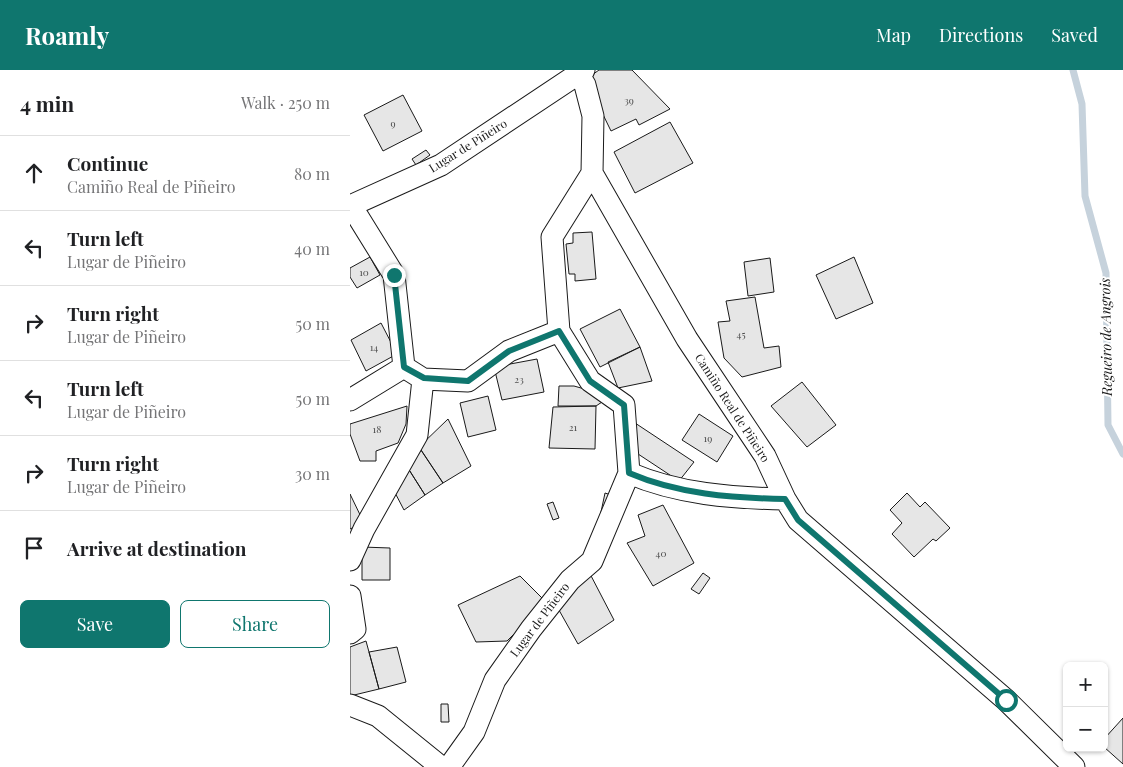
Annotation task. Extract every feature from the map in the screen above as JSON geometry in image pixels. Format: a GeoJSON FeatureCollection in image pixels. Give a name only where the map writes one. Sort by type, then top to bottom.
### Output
{"type":"FeatureCollection","features":[{"type":"Feature","properties":{"kind":"street"},"geometry":{"type":"LineString","coordinates":[[579,71],[585,85],[593,116],[592,173]]}},
{"type":"Feature","properties":{"kind":"street","name":"Lugar de Piñeiro"},"geometry":{"type":"LineString","coordinates":[[404,367],[394,275],[351,206],[440,165],[579,71]]}},
{"type":"Feature","properties":{"kind":"street","name":"Lugar de Piñeiro"},"geometry":{"type":"LineString","coordinates":[[449,767],[474,732],[500,673],[530,629],[570,580],[592,561],[629,473],[624,405],[590,381],[559,331],[552,237],[592,173]]}},
{"type":"Feature","properties":{"kind":"street","name":"Camiño Real de Piñeiro"},"geometry":{"type":"LineString","coordinates":[[592,173],[686,339],[765,456],[785,499],[798,520],[1006,700],[1074,767]]}},
{"type":"Feature","properties":{"kind":"street"},"geometry":{"type":"LineString","coordinates":[[350,400],[404,367],[424,378],[468,381],[509,351],[559,331]]}},
{"type":"Feature","properties":{"kind":"street"},"geometry":{"type":"LineString","coordinates":[[350,560],[364,529],[416,435],[424,378]]}},
{"type":"Feature","properties":{"kind":"street"},"geometry":{"type":"LineString","coordinates":[[629,473],[656,485],[733,498],[785,499]]}},
{"type":"Feature","properties":{"kind":"street"},"geometry":{"type":"LineString","coordinates":[[350,596],[355,629],[350,633]]}},
{"type":"Feature","properties":{"kind":"street"},"geometry":{"type":"LineString","coordinates":[[350,705],[378,716],[442,767]]}},
{"type":"Feature","properties":{"kind":"building"},"geometry":{"type":"Polygon","coordinates":[[[599,70],[632,70],[670,109],[639,125],[636,119],[611,131],[594,96],[592,75],[599,70]]]}},
{"type":"Feature","properties":{"kind":"building"},"geometry":{"type":"Polygon","coordinates":[[[403,95],[422,131],[383,151],[364,115],[403,95]]]}},
{"type":"Feature","properties":{"kind":"building"},"geometry":{"type":"Polygon","coordinates":[[[670,122],[693,163],[635,193],[614,152],[670,122]]]}},
{"type":"Feature","properties":{"kind":"building"},"geometry":{"type":"Polygon","coordinates":[[[426,150],[430,155],[416,165],[412,159],[426,150]]]}},
{"type":"Feature","properties":{"kind":"building"},"geometry":{"type":"Polygon","coordinates":[[[592,232],[596,279],[575,281],[575,274],[569,274],[566,244],[573,243],[573,233],[592,232]]]}},
{"type":"Feature","properties":{"kind":"building"},"geometry":{"type":"Polygon","coordinates":[[[370,257],[380,275],[357,288],[350,277],[350,268],[370,257]]]}},
{"type":"Feature","properties":{"kind":"building"},"geometry":{"type":"Polygon","coordinates":[[[854,257],[873,303],[836,319],[816,275],[854,257]]]}},
{"type":"Feature","properties":{"kind":"building"},"geometry":{"type":"Polygon","coordinates":[[[770,258],[774,292],[748,296],[744,262],[770,258]]]}},
{"type":"Feature","properties":{"kind":"building"},"geometry":{"type":"Polygon","coordinates":[[[755,297],[764,348],[779,346],[781,367],[742,377],[724,358],[718,322],[730,321],[726,301],[755,297]]]}},
{"type":"Feature","properties":{"kind":"building"},"geometry":{"type":"Polygon","coordinates":[[[620,309],[640,347],[600,367],[580,329],[620,309]]]}},
{"type":"Feature","properties":{"kind":"building"},"geometry":{"type":"Polygon","coordinates":[[[381,323],[397,354],[366,371],[351,340],[381,323]]]}},
{"type":"Feature","properties":{"kind":"building"},"geometry":{"type":"Polygon","coordinates":[[[640,347],[652,381],[618,388],[608,362],[640,347]]]}},
{"type":"Feature","properties":{"kind":"building"},"geometry":{"type":"Polygon","coordinates":[[[537,359],[544,392],[502,400],[494,367],[537,359]]]}},
{"type":"Feature","properties":{"kind":"building"},"geometry":{"type":"Polygon","coordinates":[[[802,382],[836,425],[807,447],[771,406],[802,382]]]}},
{"type":"Feature","properties":{"kind":"building"},"geometry":{"type":"Polygon","coordinates":[[[559,386],[574,386],[595,392],[602,402],[596,406],[558,406],[559,386]]]}},
{"type":"Feature","properties":{"kind":"building"},"geometry":{"type":"Polygon","coordinates":[[[488,396],[496,430],[468,437],[460,403],[488,396]]]}},
{"type":"Feature","properties":{"kind":"building"},"geometry":{"type":"Polygon","coordinates":[[[407,406],[406,424],[398,443],[376,451],[376,461],[360,461],[350,434],[350,424],[407,406]]]}},
{"type":"Feature","properties":{"kind":"building"},"geometry":{"type":"Polygon","coordinates":[[[596,406],[595,449],[549,448],[553,407],[596,406]]]}},
{"type":"Feature","properties":{"kind":"building"},"geometry":{"type":"Polygon","coordinates":[[[699,414],[733,436],[717,462],[682,440],[699,414]]]}},
{"type":"Feature","properties":{"kind":"building"},"geometry":{"type":"Polygon","coordinates":[[[448,419],[471,466],[443,483],[419,447],[448,419]]]}},
{"type":"Feature","properties":{"kind":"building"},"geometry":{"type":"Polygon","coordinates":[[[629,419],[694,462],[679,481],[632,450],[629,419]]]}},
{"type":"Feature","properties":{"kind":"building"},"geometry":{"type":"Polygon","coordinates":[[[419,447],[443,483],[425,495],[406,465],[419,447]]]}},
{"type":"Feature","properties":{"kind":"building"},"geometry":{"type":"Polygon","coordinates":[[[406,465],[425,495],[404,510],[392,487],[406,465]]]}},
{"type":"Feature","properties":{"kind":"building"},"geometry":{"type":"Polygon","coordinates":[[[605,493],[611,495],[606,513],[601,512],[605,493]]]}},
{"type":"Feature","properties":{"kind":"building"},"geometry":{"type":"Polygon","coordinates":[[[907,493],[920,507],[925,502],[950,528],[936,541],[933,539],[914,557],[892,534],[902,523],[890,510],[907,493]]]}},
{"type":"Feature","properties":{"kind":"building"},"geometry":{"type":"Polygon","coordinates":[[[350,494],[364,523],[350,529],[350,494]]]}},
{"type":"Feature","properties":{"kind":"building"},"geometry":{"type":"Polygon","coordinates":[[[553,502],[559,518],[553,520],[547,504],[553,502]]]}},
{"type":"Feature","properties":{"kind":"building"},"geometry":{"type":"Polygon","coordinates":[[[663,505],[694,563],[653,586],[627,543],[645,536],[638,515],[663,505]]]}},
{"type":"Feature","properties":{"kind":"building"},"geometry":{"type":"Polygon","coordinates":[[[362,547],[390,548],[390,580],[362,580],[362,547]]]}},
{"type":"Feature","properties":{"kind":"building"},"geometry":{"type":"Polygon","coordinates":[[[588,570],[614,620],[578,644],[555,603],[588,570]]]}},
{"type":"Feature","properties":{"kind":"building"},"geometry":{"type":"Polygon","coordinates":[[[703,573],[710,578],[699,594],[691,589],[703,573]]]}},
{"type":"Feature","properties":{"kind":"building"},"geometry":{"type":"Polygon","coordinates":[[[520,576],[543,599],[529,619],[507,641],[476,642],[458,605],[520,576]]]}},
{"type":"Feature","properties":{"kind":"building"},"geometry":{"type":"Polygon","coordinates":[[[366,641],[379,689],[350,696],[350,647],[366,641]]]}},
{"type":"Feature","properties":{"kind":"building"},"geometry":{"type":"Polygon","coordinates":[[[397,647],[406,682],[379,689],[369,652],[397,647]]]}},
{"type":"Feature","properties":{"kind":"building"},"geometry":{"type":"Polygon","coordinates":[[[441,704],[448,704],[449,722],[441,722],[441,704]]]}},
{"type":"Feature","properties":{"kind":"building"},"geometry":{"type":"Polygon","coordinates":[[[1123,718],[1123,764],[1108,751],[1108,735],[1123,718]]]}},
{"type":"Feature","properties":{"kind":"waterway","name":"Regueiro de Angrois"},"geometry":{"type":"LineString","coordinates":[[1073,70],[1082,104],[1085,196],[1106,273],[1108,425],[1123,454]]}},
{"type":"Feature","properties":{"kind":"route"},"geometry":{"type":"LineString","coordinates":[[394,275],[404,367],[424,378],[468,381],[509,351],[559,331],[590,381],[624,405],[629,473],[656,485],[733,498],[785,499],[798,520],[1006,700]]}}]}
